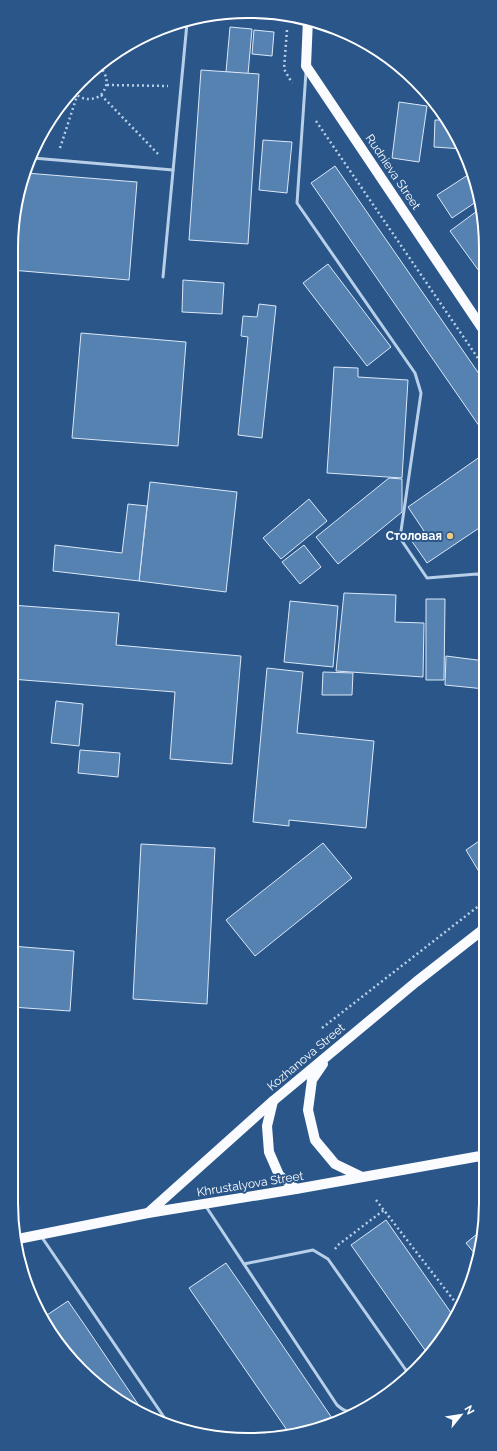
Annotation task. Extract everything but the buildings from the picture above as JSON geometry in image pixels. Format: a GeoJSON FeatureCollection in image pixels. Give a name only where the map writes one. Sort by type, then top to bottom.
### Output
{"type":"FeatureCollection","features":[{"type":"Feature","properties":{"kind":"main road"},"geometry":{"type":"LineString","coordinates":[[306,66],[308,26]]}},
{"type":"Feature","properties":{"kind":"main road","name":"Rudnieva Street"},"geometry":{"type":"LineString","coordinates":[[306,66],[479,324]]}},
{"type":"Feature","properties":{"kind":"main road","name":"Kozhanova Street"},"geometry":{"type":"LineString","coordinates":[[148,1213],[273,1101],[416,982],[479,933]]}},
{"type":"Feature","properties":{"kind":"main road"},"geometry":{"type":"LineString","coordinates":[[329,1055],[312,1080],[308,1110],[315,1140],[335,1164],[362,1177]]}},
{"type":"Feature","properties":{"kind":"main road"},"geometry":{"type":"LineString","coordinates":[[273,1101],[267,1126],[269,1152],[279,1175],[296,1190]]}},
{"type":"Feature","properties":{"kind":"main road","name":"Khrustalyova Street"},"geometry":{"type":"LineString","coordinates":[[21,1238],[148,1213],[296,1190],[479,1156]]}},
{"type":"Feature","properties":{"kind":"lane"},"geometry":{"type":"LineString","coordinates":[[163,277],[187,27]]}},
{"type":"Feature","properties":{"kind":"lane"},"geometry":{"type":"LineString","coordinates":[[306,66],[297,203],[415,373],[421,393],[400,538],[427,578],[479,575]]}},
{"type":"Feature","properties":{"kind":"lane"},"geometry":{"type":"LineString","coordinates":[[37,158],[173,170]]}},
{"type":"Feature","properties":{"kind":"lane"},"geometry":{"type":"LineString","coordinates":[[205,1205],[338,1405],[345,1411]]}},
{"type":"Feature","properties":{"kind":"lane"},"geometry":{"type":"LineString","coordinates":[[40,1235],[164,1417]]}},
{"type":"Feature","properties":{"kind":"lane"},"geometry":{"type":"LineString","coordinates":[[244,1264],[313,1250],[328,1259],[406,1370]]}},
{"type":"Feature","properties":{"kind":"path"},"geometry":{"type":"LineString","coordinates":[[288,21],[284,69],[304,104],[479,360]]}},
{"type":"Feature","properties":{"kind":"path"},"geometry":{"type":"LineString","coordinates":[[56,160],[77,96],[89,100],[95,99],[101,95],[107,85],[107,79],[102,71]]}},
{"type":"Feature","properties":{"kind":"path"},"geometry":{"type":"LineString","coordinates":[[107,85],[181,86]]}},
{"type":"Feature","properties":{"kind":"path"},"geometry":{"type":"LineString","coordinates":[[101,95],[173,170]]}},
{"type":"Feature","properties":{"kind":"path"},"geometry":{"type":"LineString","coordinates":[[322,1028],[479,906]]}},
{"type":"Feature","properties":{"kind":"path"},"geometry":{"type":"LineString","coordinates":[[376,1200],[455,1303]]}},
{"type":"Feature","properties":{"kind":"path"},"geometry":{"type":"LineString","coordinates":[[328,1259],[338,1245],[384,1210]]}},
{"type":"Feature","properties":{"kind":"place","name":"Столовая"},"geometry":{"type":"Point","coordinates":[450,536]}}]}
